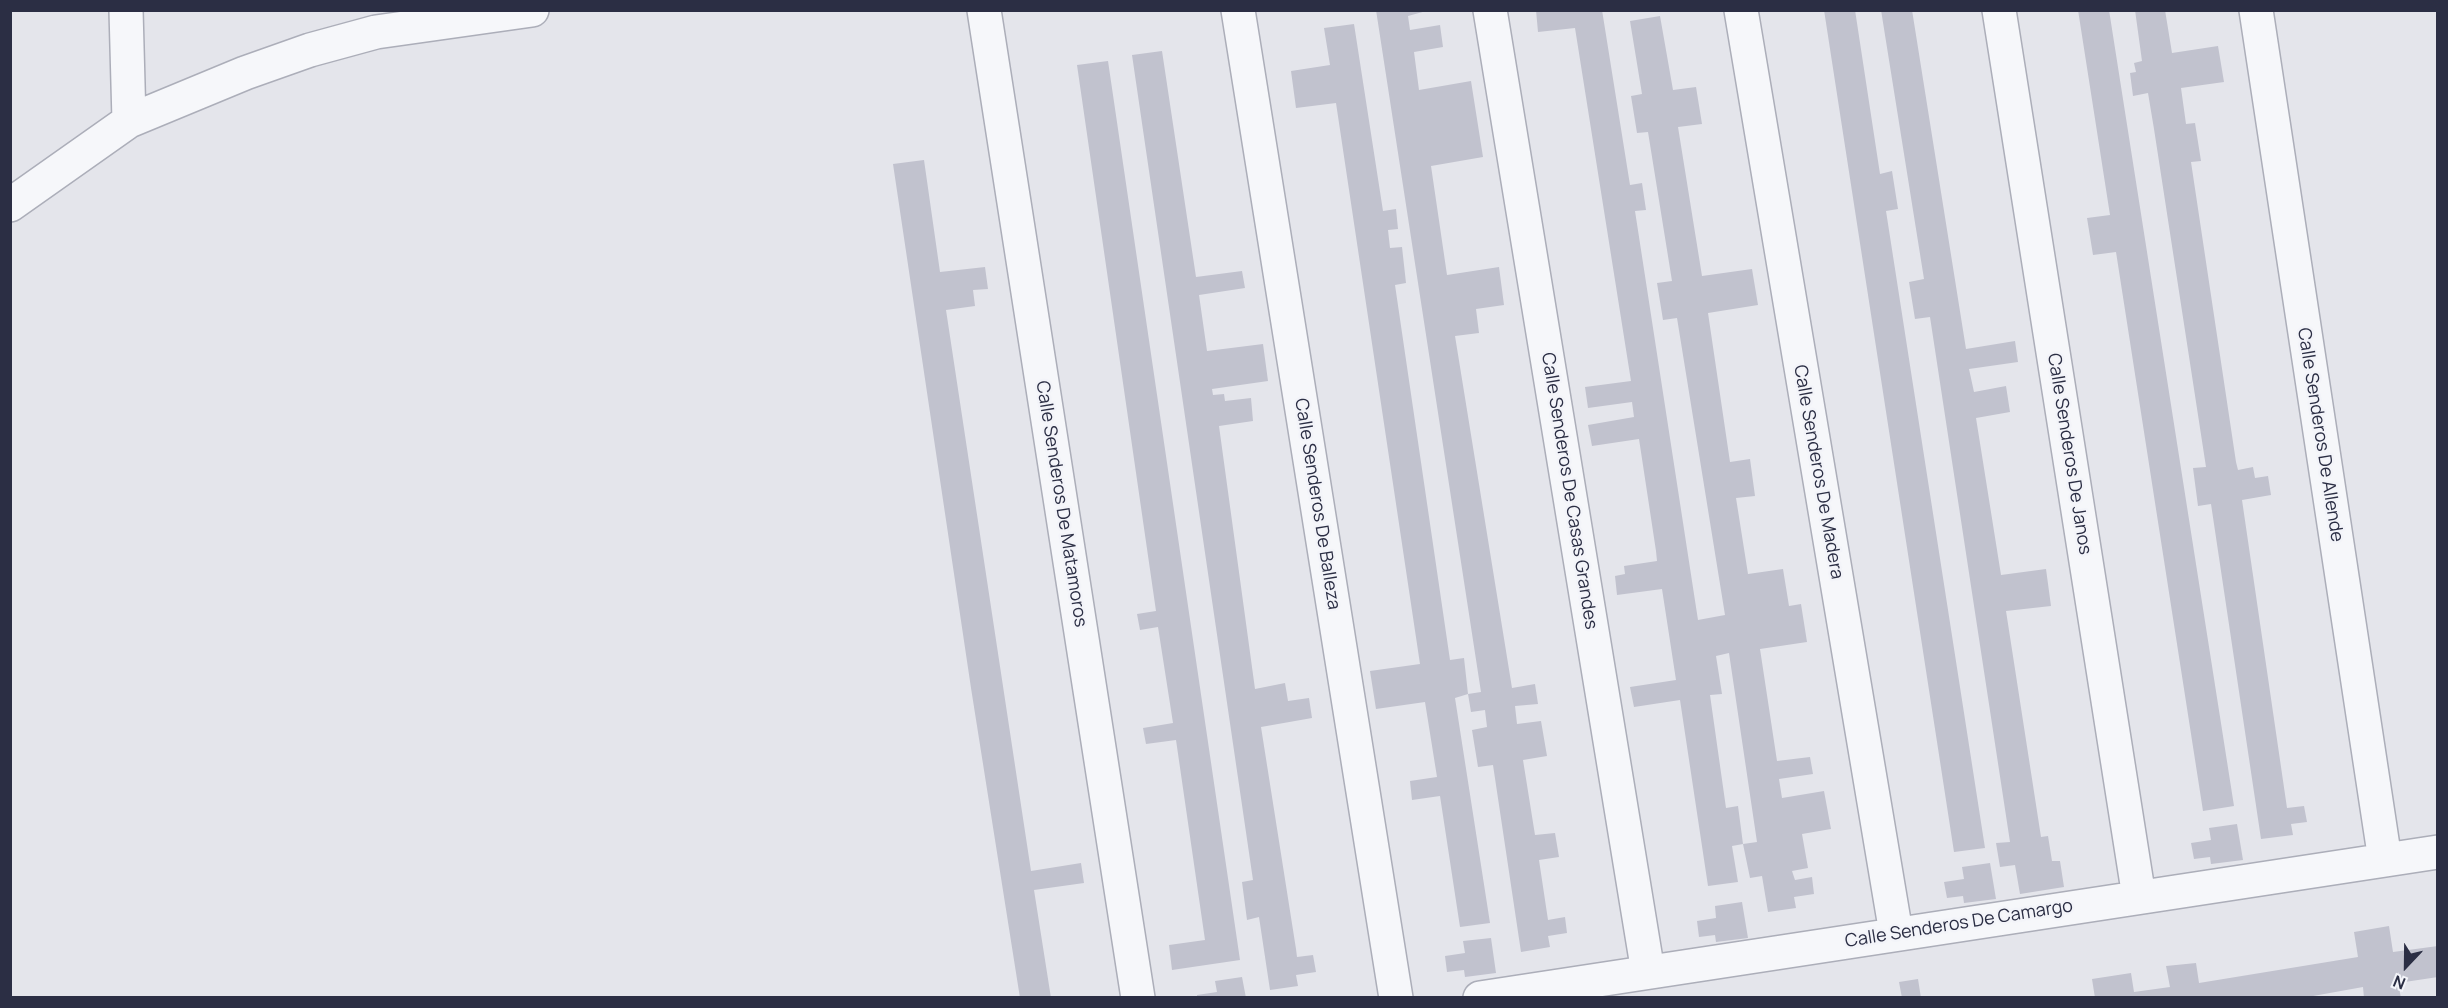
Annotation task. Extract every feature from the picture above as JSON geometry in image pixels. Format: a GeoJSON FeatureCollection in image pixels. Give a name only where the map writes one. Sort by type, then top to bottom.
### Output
{"type":"FeatureCollection","features":[{"type":"Feature","properties":{"kind":"street"},"geometry":{"type":"LineString","coordinates":[[126,10],[129,120]]}},
{"type":"Feature","properties":{"kind":"street"},"geometry":{"type":"LineString","coordinates":[[10,205],[129,120],[310,50],[376,21],[532,10]]}},
{"type":"Feature","properties":{"kind":"street","name":"Calle Senderos De Matamoros"},"geometry":{"type":"LineString","coordinates":[[984,10],[1138,998]]}},
{"type":"Feature","properties":{"kind":"street","name":"Calle Senderos De Balleza"},"geometry":{"type":"LineString","coordinates":[[1238,10],[1396,998]]}},
{"type":"Feature","properties":{"kind":"street","name":"Calle Senderos De Casas Grandes"},"geometry":{"type":"LineString","coordinates":[[1490,10],[1648,972]]}},
{"type":"Feature","properties":{"kind":"street","name":"Calle Senderos De Madera"},"geometry":{"type":"LineString","coordinates":[[1741,10],[1896,933]]}},
{"type":"Feature","properties":{"kind":"street","name":"Calle Senderos De Janos"},"geometry":{"type":"LineString","coordinates":[[1999,10],[2139,897]]}},
{"type":"Feature","properties":{"kind":"street","name":"Calle Senderos De Allende"},"geometry":{"type":"LineString","coordinates":[[2256,10],[2385,860]]}},
{"type":"Feature","properties":{"kind":"street","name":"Calle Senderos De Camargo"},"geometry":{"type":"LineString","coordinates":[[1480,998],[2438,852]]}},
{"type":"Feature","properties":{"kind":"building"},"geometry":{"type":"Polygon","coordinates":[[[1376,10],[1430,10],[1408,16],[1410,30],[1440,25],[1443,47],[1414,52],[1419,90],[1471,81],[1483,157],[1431,166],[1447,275],[1499,267],[1504,305],[1476,309],[1479,333],[1455,336],[1512,688],[1535,684],[1538,704],[1515,706],[1517,724],[1541,721],[1547,756],[1523,760],[1535,835],[1555,833],[1559,857],[1539,860],[1548,920],[1565,917],[1567,933],[1548,936],[1550,947],[1521,952],[1493,765],[1478,767],[1472,730],[1487,727],[1485,710],[1471,712],[1468,694],[1481,692],[1376,10]]]}},
{"type":"Feature","properties":{"kind":"building"},"geometry":{"type":"Polygon","coordinates":[[[1536,10],[1602,10],[1630,185],[1642,183],[1646,210],[1635,211],[1698,620],[1725,615],[1677,318],[1663,320],[1657,283],[1672,281],[1648,132],[1637,133],[1631,96],[1642,94],[1630,21],[1660,16],[1673,90],[1696,87],[1702,124],[1678,127],[1702,276],[1752,269],[1758,305],[1708,313],[1730,462],[1750,459],[1755,496],[1736,498],[1748,574],[1783,569],[1789,606],[1801,604],[1807,642],[1760,649],[1777,761],[1810,757],[1813,774],[1779,779],[1782,798],[1824,791],[1831,829],[1802,834],[1808,868],[1792,871],[1795,880],[1812,877],[1814,894],[1794,897],[1796,908],[1768,912],[1762,876],[1750,878],[1743,844],[1732,846],[1738,882],[1708,886],[1680,700],[1634,707],[1630,687],[1676,680],[1662,589],[1617,595],[1615,576],[1625,574],[1624,566],[1657,561],[1656,551],[1639,439],[1592,446],[1588,425],[1634,417],[1632,402],[1588,408],[1585,387],[1631,381],[1575,28],[1538,32],[1536,10]],[[1729,653],[1716,656],[1722,694],[1710,695],[1726,808],[1738,806],[1743,844],[1757,842],[1729,653]]]}},
{"type":"Feature","properties":{"kind":"building"},"geometry":{"type":"Polygon","coordinates":[[[1824,10],[1855,10],[1880,174],[1892,171],[1898,209],[1886,211],[1985,848],[1954,852],[1824,10]]]}},
{"type":"Feature","properties":{"kind":"building"},"geometry":{"type":"Polygon","coordinates":[[[1881,10],[1912,10],[1966,349],[2015,341],[2018,362],[1969,369],[1974,392],[2006,386],[2010,412],[1976,418],[2001,575],[2046,569],[2051,606],[2006,611],[2041,837],[2048,836],[2052,861],[2060,861],[2064,887],[2020,894],[2015,865],[2000,867],[1996,843],[2010,842],[1930,317],[1915,319],[1909,282],[1924,279],[1881,10]]]}},
{"type":"Feature","properties":{"kind":"building"},"geometry":{"type":"Polygon","coordinates":[[[2078,10],[2109,10],[2234,806],[2203,811],[2116,252],[2093,255],[2087,218],[2110,215],[2078,10]]]}},
{"type":"Feature","properties":{"kind":"building"},"geometry":{"type":"Polygon","coordinates":[[[2135,10],[2165,10],[2172,53],[2218,46],[2224,82],[2181,88],[2186,124],[2195,123],[2201,161],[2191,162],[2236,462],[2238,470],[2253,467],[2255,478],[2268,476],[2271,495],[2242,500],[2287,808],[2304,806],[2307,822],[2291,824],[2293,835],[2261,839],[2211,504],[2198,506],[2193,468],[2206,467],[2148,93],[2133,96],[2130,73],[2136,72],[2134,63],[2142,61],[2135,10]]]}},
{"type":"Feature","properties":{"kind":"building"},"geometry":{"type":"Polygon","coordinates":[[[1354,24],[1383,211],[1396,209],[1398,229],[1388,230],[1390,248],[1402,247],[1406,283],[1395,285],[1450,660],[1464,658],[1468,694],[1455,698],[1490,923],[1460,927],[1440,796],[1412,800],[1410,781],[1437,777],[1425,702],[1376,709],[1370,671],[1420,664],[1336,103],[1296,108],[1291,71],[1330,65],[1324,28],[1354,24]]]}},
{"type":"Feature","properties":{"kind":"building"},"geometry":{"type":"Polygon","coordinates":[[[1162,51],[1196,277],[1242,271],[1245,288],[1199,295],[1207,351],[1263,344],[1268,381],[1212,389],[1213,395],[1224,394],[1225,401],[1251,398],[1253,421],[1219,426],[1255,689],[1285,683],[1288,701],[1309,698],[1312,718],[1261,727],[1297,957],[1313,955],[1316,972],[1296,975],[1298,986],[1270,990],[1259,917],[1247,920],[1242,882],[1253,880],[1132,55],[1162,51]]]}},
{"type":"Feature","properties":{"kind":"building"},"geometry":{"type":"Polygon","coordinates":[[[1108,61],[1240,960],[1172,970],[1169,945],[1205,940],[1176,740],[1146,744],[1143,728],[1173,723],[1158,627],[1140,630],[1137,614],[1156,611],[1077,65],[1108,61]]]}},
{"type":"Feature","properties":{"kind":"building"},"geometry":{"type":"Polygon","coordinates":[[[924,160],[940,272],[985,267],[988,289],[973,290],[975,306],[946,310],[1031,871],[1081,863],[1084,883],[1034,890],[1051,998],[1020,998],[971,688],[893,164],[924,160]]]}},
{"type":"Feature","properties":{"kind":"building"},"geometry":{"type":"Polygon","coordinates":[[[2237,824],[2243,860],[2211,864],[2210,857],[2194,859],[2191,843],[2211,840],[2209,828],[2237,824]]]}},
{"type":"Feature","properties":{"kind":"building"},"geometry":{"type":"Polygon","coordinates":[[[1990,863],[1996,899],[1964,903],[1963,896],[1947,898],[1944,882],[1964,879],[1962,867],[1990,863]]]}},
{"type":"Feature","properties":{"kind":"building"},"geometry":{"type":"Polygon","coordinates":[[[1742,902],[1748,938],[1716,942],[1715,935],[1699,937],[1697,921],[1716,918],[1715,906],[1742,902]]]}},
{"type":"Feature","properties":{"kind":"building"},"geometry":{"type":"Polygon","coordinates":[[[2389,926],[2393,952],[2438,946],[2438,977],[2398,983],[2401,998],[2364,998],[2363,987],[2302,998],[2095,998],[2092,979],[2131,973],[2134,992],[2170,987],[2166,966],[2196,963],[2199,983],[2358,957],[2354,932],[2389,926]]]}},
{"type":"Feature","properties":{"kind":"building"},"geometry":{"type":"Polygon","coordinates":[[[1491,938],[1496,973],[1465,977],[1464,970],[1447,972],[1445,956],[1465,953],[1463,941],[1491,938]]]}},
{"type":"Feature","properties":{"kind":"building"},"geometry":{"type":"Polygon","coordinates":[[[1242,977],[1246,998],[1197,998],[1197,995],[1217,992],[1215,981],[1242,977]]]}},
{"type":"Feature","properties":{"kind":"building"},"geometry":{"type":"Polygon","coordinates":[[[1918,979],[1921,998],[1902,998],[1899,982],[1918,979]]]}}]}
